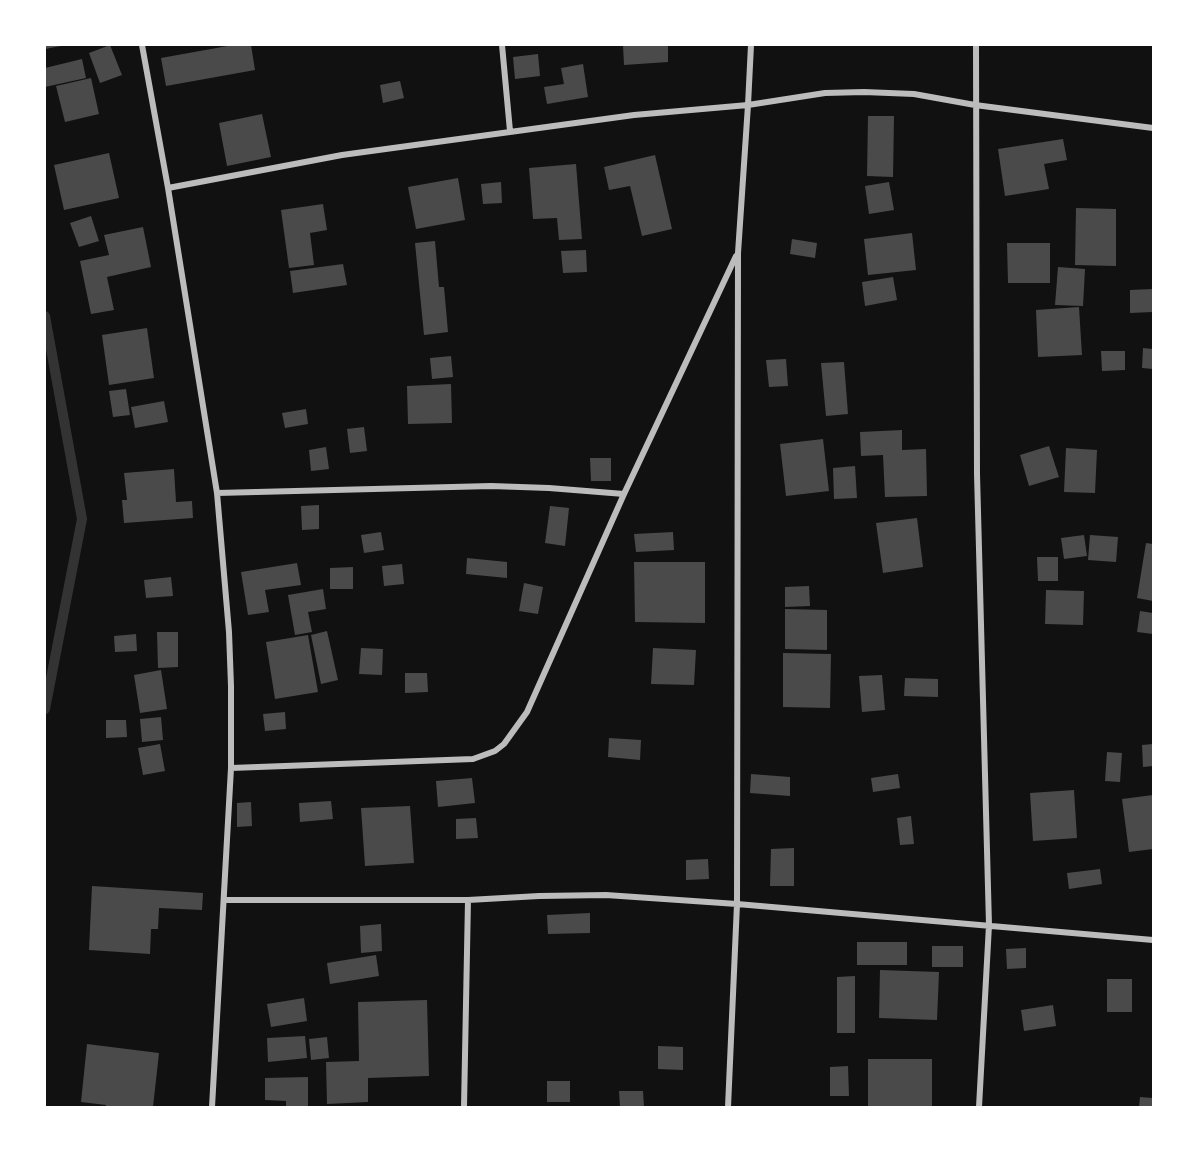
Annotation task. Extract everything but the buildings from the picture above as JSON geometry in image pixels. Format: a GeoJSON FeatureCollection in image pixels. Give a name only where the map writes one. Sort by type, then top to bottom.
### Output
{"type":"FeatureCollection","features":[{"type":"Feature","properties":{"kind":"street"},"geometry":{"type":"LineString","coordinates":[[142,45],[168,189],[217,493],[230,632],[231,768],[212,1107]]}},
{"type":"Feature","properties":{"kind":"street"},"geometry":{"type":"LineString","coordinates":[[502,45],[510,131]]}},
{"type":"Feature","properties":{"kind":"street"},"geometry":{"type":"LineString","coordinates":[[728,1107],[737,904],[738,253],[751,45]]}},
{"type":"Feature","properties":{"kind":"street"},"geometry":{"type":"LineString","coordinates":[[976,45],[977,474],[990,925],[979,1107]]}},
{"type":"Feature","properties":{"kind":"street"},"geometry":{"type":"LineString","coordinates":[[168,189],[342,155],[634,115],[748,105],[825,93],[914,94],[975,105],[1153,128]]}},
{"type":"Feature","properties":{"kind":"street"},"geometry":{"type":"LineString","coordinates":[[231,768],[473,759],[495,751],[516,729],[527,712],[624,494],[738,253]]}},
{"type":"Feature","properties":{"kind":"street"},"geometry":{"type":"LineString","coordinates":[[217,493],[491,486],[624,494]]}},
{"type":"Feature","properties":{"kind":"street"},"geometry":{"type":"LineString","coordinates":[[224,900],[468,900],[606,895],[1153,940]]}},
{"type":"Feature","properties":{"kind":"street"},"geometry":{"type":"LineString","coordinates":[[464,1107],[468,900]]}},
{"type":"Feature","properties":{"kind":"waterway"},"geometry":{"type":"LineString","coordinates":[[45,316],[82,519],[45,709]]}}]}
